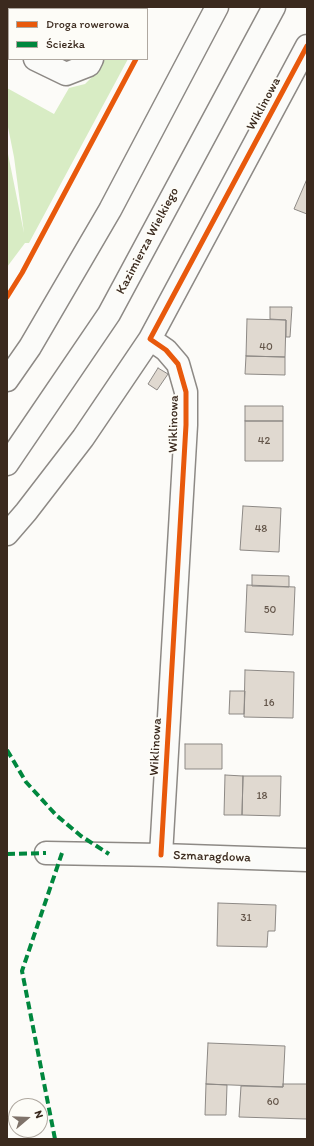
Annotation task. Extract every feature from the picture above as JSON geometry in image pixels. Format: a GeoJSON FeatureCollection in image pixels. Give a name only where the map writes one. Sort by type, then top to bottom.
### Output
{"type":"FeatureCollection","features":[{"type":"Feature","properties":{"kind":"street"},"geometry":{"type":"LineString","coordinates":[[7,380],[30,347],[110,210],[217,7]]}},
{"type":"Feature","properties":{"kind":"street","name":"Kazimierza Wielkiego"},"geometry":{"type":"LineString","coordinates":[[7,464],[109,314],[274,7]]}},
{"type":"Feature","properties":{"kind":"street","name":"Wiklinowa"},"geometry":{"type":"LineString","coordinates":[[161,855],[185,433],[186,392],[178,364],[166,350],[150,339],[307,46]]}},
{"type":"Feature","properties":{"kind":"street"},"geometry":{"type":"LineString","coordinates":[[37,60],[66,74],[90,65],[92,60]]}},
{"type":"Feature","properties":{"kind":"street"},"geometry":{"type":"LineString","coordinates":[[7,534],[26,512],[83,438],[150,339]]}},
{"type":"Feature","properties":{"kind":"street","name":"Szmaragdowa"},"geometry":{"type":"LineString","coordinates":[[46,853],[307,860]]}},
{"type":"Feature","properties":{"kind":"green space"},"geometry":{"type":"Polygon","coordinates":[[[103,60],[127,60],[29,243],[25,243],[7,267],[7,149],[24,233],[14,157],[7,122],[7,88],[54,114],[69,88],[85,84],[95,74],[103,60]]]}},
{"type":"Feature","properties":{"kind":"building"},"geometry":{"type":"Polygon","coordinates":[[[39,7],[111,7],[110,8],[39,7]]]}},
{"type":"Feature","properties":{"kind":"building"},"geometry":{"type":"Polygon","coordinates":[[[307,179],[307,214],[294,209],[307,179]]]}},
{"type":"Feature","properties":{"kind":"building"},"geometry":{"type":"Polygon","coordinates":[[[270,307],[292,307],[290,337],[286,337],[286,320],[270,319],[270,307]]]}},
{"type":"Feature","properties":{"kind":"building"},"geometry":{"type":"Polygon","coordinates":[[[247,319],[286,320],[285,357],[246,356],[247,319]]]}},
{"type":"Feature","properties":{"kind":"building"},"geometry":{"type":"Polygon","coordinates":[[[246,356],[285,357],[285,375],[245,374],[246,356]]]}},
{"type":"Feature","properties":{"kind":"building"},"geometry":{"type":"Polygon","coordinates":[[[158,368],[168,374],[157,390],[148,384],[158,368]]]}},
{"type":"Feature","properties":{"kind":"building"},"geometry":{"type":"Polygon","coordinates":[[[245,406],[283,406],[283,421],[245,421],[245,406]]]}},
{"type":"Feature","properties":{"kind":"building"},"geometry":{"type":"Polygon","coordinates":[[[245,421],[283,421],[283,461],[245,461],[245,421]]]}},
{"type":"Feature","properties":{"kind":"building"},"geometry":{"type":"Polygon","coordinates":[[[243,506],[281,508],[279,552],[240,550],[243,506]]]}},
{"type":"Feature","properties":{"kind":"building"},"geometry":{"type":"Polygon","coordinates":[[[252,575],[289,576],[289,587],[252,586],[252,575]]]}},
{"type":"Feature","properties":{"kind":"building"},"geometry":{"type":"Polygon","coordinates":[[[247,585],[295,587],[293,635],[245,632],[247,585]]]}},
{"type":"Feature","properties":{"kind":"building"},"geometry":{"type":"Polygon","coordinates":[[[245,670],[294,672],[293,718],[244,717],[245,670]]]}},
{"type":"Feature","properties":{"kind":"building"},"geometry":{"type":"Polygon","coordinates":[[[230,691],[245,691],[244,714],[229,714],[230,691]]]}},
{"type":"Feature","properties":{"kind":"building"},"geometry":{"type":"Polygon","coordinates":[[[185,744],[222,744],[222,769],[185,769],[185,744]]]}},
{"type":"Feature","properties":{"kind":"building"},"geometry":{"type":"Polygon","coordinates":[[[225,775],[243,776],[242,815],[224,815],[225,775]]]}},
{"type":"Feature","properties":{"kind":"building"},"geometry":{"type":"Polygon","coordinates":[[[243,776],[281,776],[280,816],[242,815],[243,776]]]}},
{"type":"Feature","properties":{"kind":"building"},"geometry":{"type":"Polygon","coordinates":[[[218,903],[276,905],[275,931],[268,931],[267,947],[217,946],[218,903]]]}},
{"type":"Feature","properties":{"kind":"building"},"geometry":{"type":"Polygon","coordinates":[[[208,1043],[285,1046],[283,1087],[206,1084],[208,1043]]]}},
{"type":"Feature","properties":{"kind":"building"},"geometry":{"type":"Polygon","coordinates":[[[206,1084],[227,1085],[226,1115],[205,1115],[206,1084]]]}},
{"type":"Feature","properties":{"kind":"building"},"geometry":{"type":"Polygon","coordinates":[[[283,1084],[307,1084],[307,1119],[239,1117],[241,1086],[283,1087],[283,1084]]]}},
{"type":"Feature","properties":{"kind":"marked path"},"geometry":{"type":"LineString","coordinates":[[7,750],[26,782],[56,815],[81,836],[109,854]]}},
{"type":"Feature","properties":{"kind":"marked path"},"geometry":{"type":"LineString","coordinates":[[7,854],[46,853]]}},
{"type":"Feature","properties":{"kind":"marked path"},"geometry":{"type":"LineString","coordinates":[[55,1139],[22,971],[62,853]]}},
{"type":"Feature","properties":{"kind":"cycle path"},"geometry":{"type":"LineString","coordinates":[[161,855],[186,425],[186,392],[178,364],[166,350],[150,339],[307,46]]}},
{"type":"Feature","properties":{"kind":"cycle path"},"geometry":{"type":"LineString","coordinates":[[7,297],[22,273],[135,60]]}}]}
